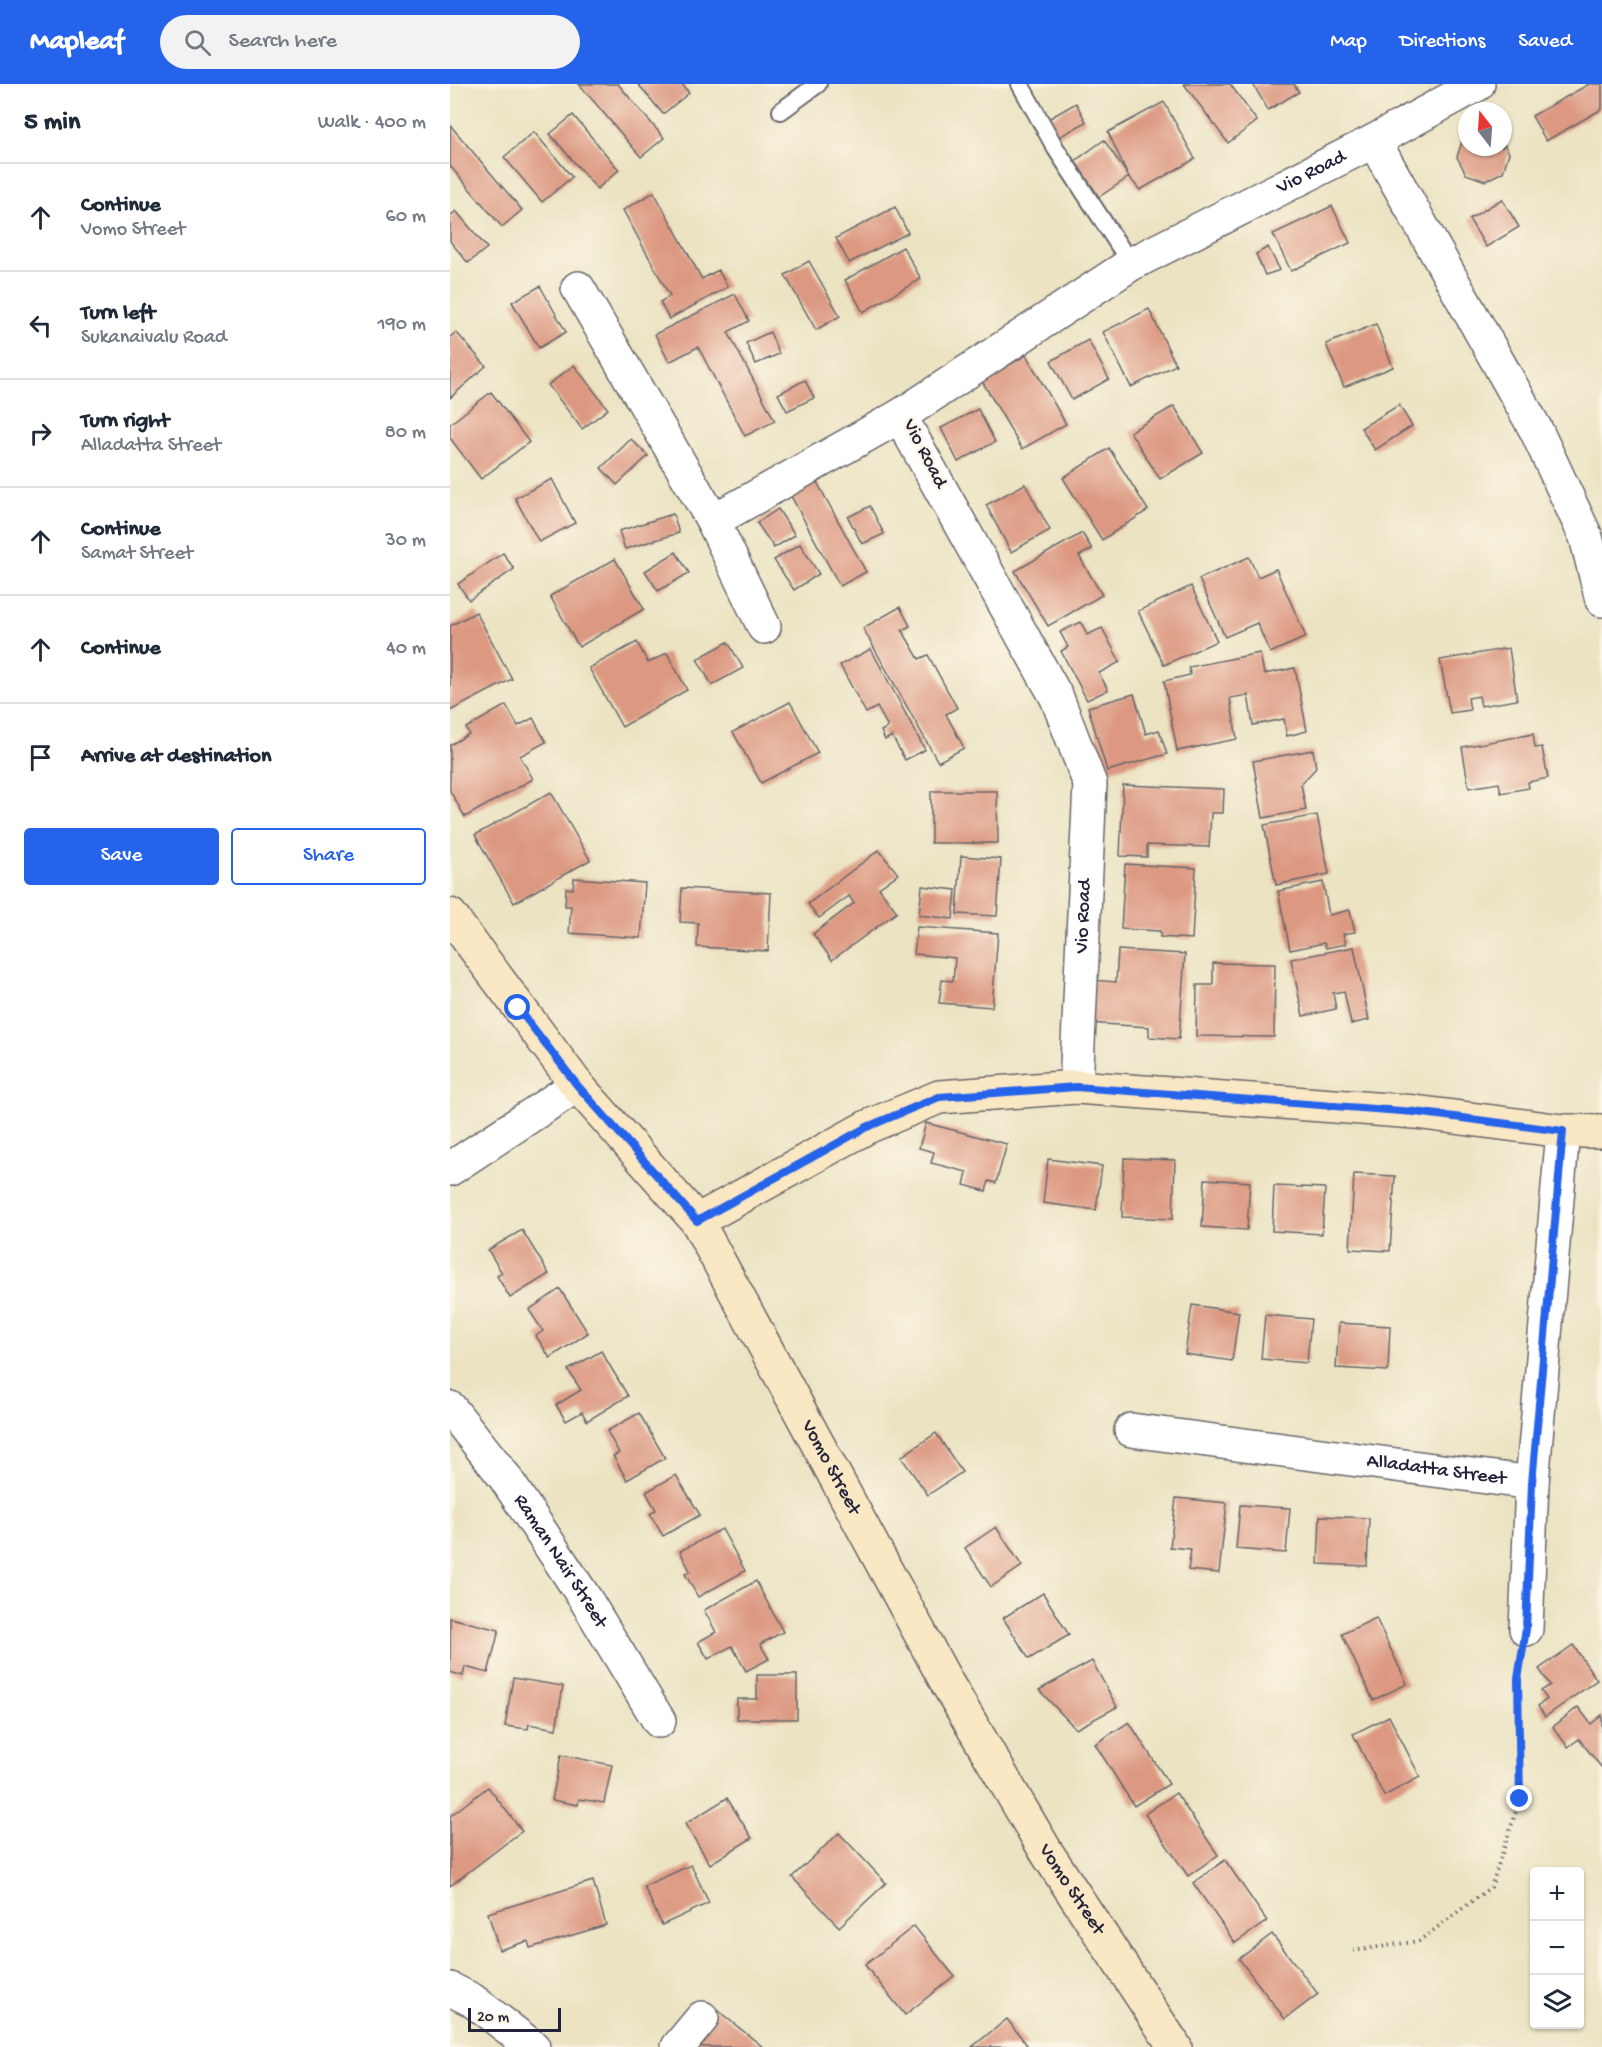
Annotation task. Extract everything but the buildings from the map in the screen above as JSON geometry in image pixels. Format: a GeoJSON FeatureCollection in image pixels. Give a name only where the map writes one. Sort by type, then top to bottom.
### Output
{"type":"FeatureCollection","features":[{"type":"Feature","properties":{"kind":"main road","name":"Vomo Street"},"geometry":{"type":"LineString","coordinates":[[450,915],[577,1085],[697,1221],[946,1683],[1047,1853],[1175,2047]]}},
{"type":"Feature","properties":{"kind":"main road"},"geometry":{"type":"LineString","coordinates":[[697,1221],[867,1127],[939,1097],[1076,1087],[1415,1112],[1563,1131],[1602,1131]]}},
{"type":"Feature","properties":{"kind":"street","name":"Vio Road"},"geometry":{"type":"LineString","coordinates":[[1076,1087],[1090,784],[1057,698],[900,416],[1131,264],[1374,141],[1478,84]]}},
{"type":"Feature","properties":{"kind":"street"},"geometry":{"type":"LineString","coordinates":[[1374,141],[1536,430],[1586,537],[1602,600]]}},
{"type":"Feature","properties":{"kind":"street"},"geometry":{"type":"LineString","coordinates":[[578,288],[713,521],[764,627]]}},
{"type":"Feature","properties":{"kind":"street"},"geometry":{"type":"LineString","coordinates":[[713,521],[900,416]]}},
{"type":"Feature","properties":{"kind":"street"},"geometry":{"type":"LineString","coordinates":[[450,1168],[577,1085]]}},
{"type":"Feature","properties":{"kind":"street","name":"Alladatta Street"},"geometry":{"type":"LineString","coordinates":[[1131,1430],[1532,1483],[1563,1131]]}},
{"type":"Feature","properties":{"kind":"street","name":"Raman Nair Street"},"geometry":{"type":"LineString","coordinates":[[450,1408],[504,1476],[586,1600],[659,1721]]}},
{"type":"Feature","properties":{"kind":"street"},"geometry":{"type":"LineString","coordinates":[[1526,1629],[1532,1483]]}},
{"type":"Feature","properties":{"kind":"street"},"geometry":{"type":"LineString","coordinates":[[461,1994],[533,2047]]}},
{"type":"Feature","properties":{"kind":"street"},"geometry":{"type":"LineString","coordinates":[[678,2047],[702,2018]]}},
{"type":"Feature","properties":{"kind":"lane"},"geometry":{"type":"LineString","coordinates":[[780,111],[818,84]]}},
{"type":"Feature","properties":{"kind":"lane"},"geometry":{"type":"LineString","coordinates":[[1020,84],[1056,149],[1131,264]]}},
{"type":"Feature","properties":{"kind":"path"},"geometry":{"type":"LineString","coordinates":[[1353,1951],[1419,1941],[1491,1887],[1520,1799],[1518,1679],[1526,1629]]}},
{"type":"Feature","properties":{"kind":"route"},"geometry":{"type":"LineString","coordinates":[[518,1008],[577,1085],[697,1221],[867,1127],[939,1097],[1076,1087],[1415,1112],[1563,1131],[1532,1483],[1526,1629],[1518,1679],[1520,1799]]}}]}
